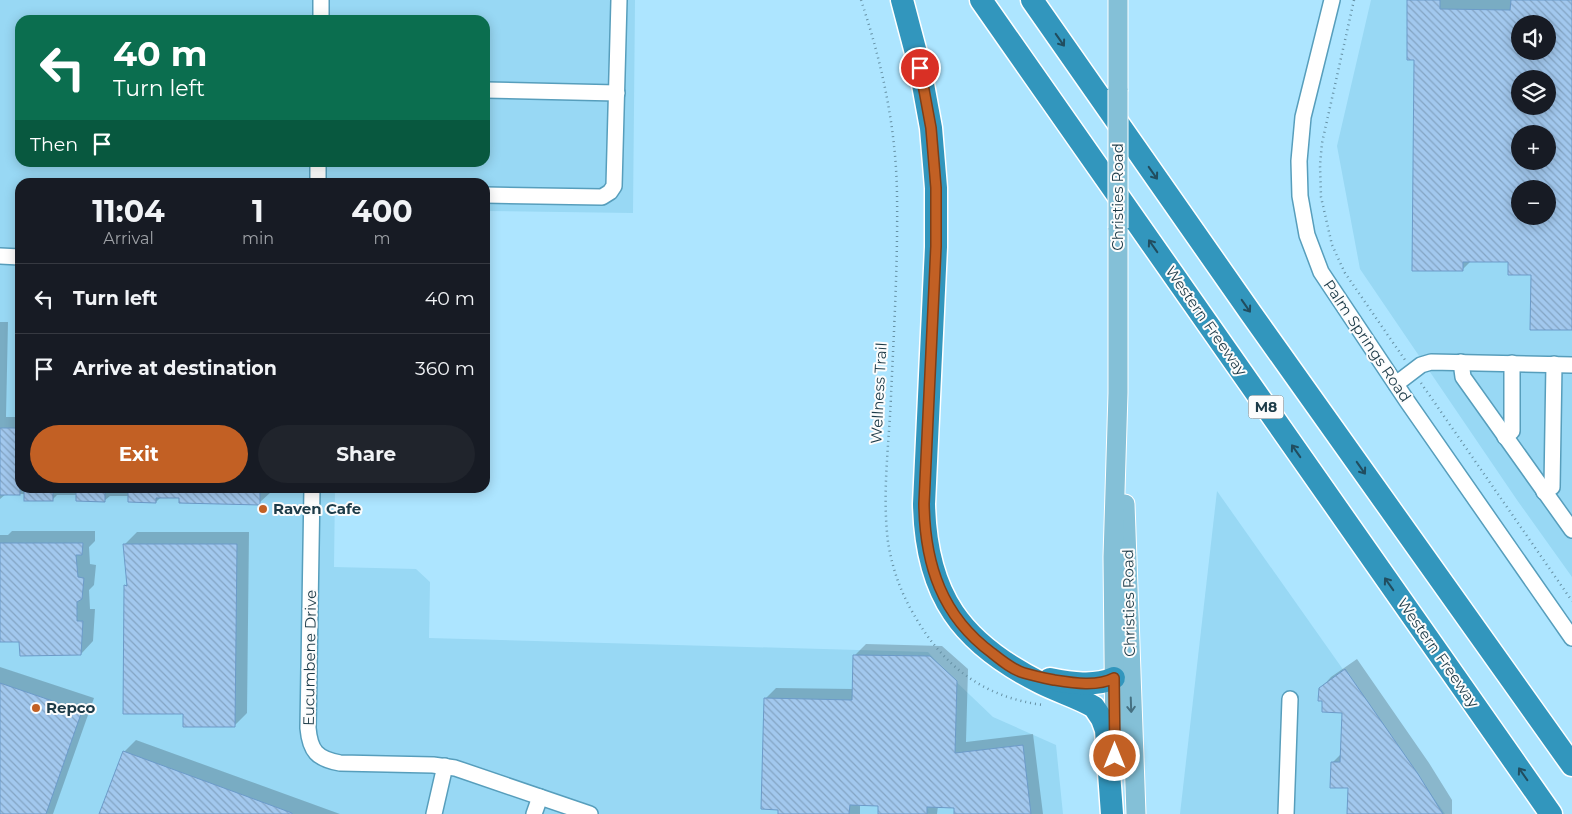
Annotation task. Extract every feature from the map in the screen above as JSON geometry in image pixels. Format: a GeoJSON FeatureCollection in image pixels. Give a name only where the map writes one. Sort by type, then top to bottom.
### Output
{"type":"FeatureCollection","features":[{"type":"Feature","properties":{"kind":"highway"},"geometry":{"type":"LineString","coordinates":[[902,0],[920,68],[931,128],[936,188],[936,246],[924,504],[926,544],[942,594],[959,622],[986,649],[1004,662],[1043,684],[1086,702],[1099,713],[1106,730],[1114,814]]}},
{"type":"Feature","properties":{"kind":"highway","name":"Western Freeway"},"geometry":{"type":"LineString","coordinates":[[981,0],[1551,814]]}},
{"type":"Feature","properties":{"kind":"highway","name":"M8"},"geometry":{"type":"LineString","coordinates":[[1032,0],[1250,312],[1572,766]]}},
{"type":"Feature","properties":{"kind":"highway"},"geometry":{"type":"LineString","coordinates":[[1023,673],[1066,682],[1094,683],[1114,678]]}},
{"type":"Feature","properties":{"kind":"main road","name":"Christies Road"},"geometry":{"type":"LineString","coordinates":[[1114,814],[1113,557],[1118,393],[1118,0]]}},
{"type":"Feature","properties":{"kind":"main road","name":"Christies Road"},"geometry":{"type":"LineString","coordinates":[[1118,393],[1127,533],[1130,687],[1136,814]]}},
{"type":"Feature","properties":{"kind":"main road"},"geometry":{"type":"LineString","coordinates":[[1114,678],[1122,665],[1122,596],[1127,533]]}},
{"type":"Feature","properties":{"kind":"street"},"geometry":{"type":"LineString","coordinates":[[321,0],[321,15]]}},
{"type":"Feature","properties":{"kind":"street"},"geometry":{"type":"LineString","coordinates":[[490,195],[602,197],[610,192],[614,186],[619,0]]}},
{"type":"Feature","properties":{"kind":"street","name":"Palm Springs Road"},"geometry":{"type":"LineString","coordinates":[[1332,0],[1303,117],[1298,161],[1300,196],[1307,235],[1321,272],[1572,638]]}},
{"type":"Feature","properties":{"kind":"street"},"geometry":{"type":"LineString","coordinates":[[490,90],[617,93]]}},
{"type":"Feature","properties":{"kind":"street"},"geometry":{"type":"LineString","coordinates":[[0,256],[15,257]]}},
{"type":"Feature","properties":{"kind":"street"},"geometry":{"type":"LineString","coordinates":[[1396,384],[1413,371],[1430,362],[1572,365]]}},
{"type":"Feature","properties":{"kind":"street"},"geometry":{"type":"LineString","coordinates":[[1461,362],[1463,377],[1572,530]]}},
{"type":"Feature","properties":{"kind":"street"},"geometry":{"type":"LineString","coordinates":[[1505,437],[1512,431],[1512,363]]}},
{"type":"Feature","properties":{"kind":"street"},"geometry":{"type":"LineString","coordinates":[[1544,492],[1552,487],[1554,364]]}},
{"type":"Feature","properties":{"kind":"street","name":"Eucumbene Drive"},"geometry":{"type":"LineString","coordinates":[[312,493],[308,728],[312,749],[319,756],[329,761],[340,763],[445,766],[468,771],[590,814]]}},
{"type":"Feature","properties":{"kind":"street"},"geometry":{"type":"LineString","coordinates":[[1286,814],[1290,699]]}},
{"type":"Feature","properties":{"kind":"street"},"geometry":{"type":"LineString","coordinates":[[434,814],[445,766]]}},
{"type":"Feature","properties":{"kind":"street"},"geometry":{"type":"LineString","coordinates":[[534,814],[540,797]]}},
{"type":"Feature","properties":{"kind":"path","name":"Wellness Trail"},"geometry":{"type":"LineString","coordinates":[[861,0],[881,69],[892,126],[896,167],[896,270],[885,496],[888,544],[892,563],[904,598],[917,620],[935,647],[958,670],[990,690],[1018,700],[1051,706]]}},
{"type":"Feature","properties":{"kind":"path"},"geometry":{"type":"LineString","coordinates":[[1354,0],[1322,143],[1320,165],[1321,197],[1332,245],[1345,273],[1572,601]]}},
{"type":"Feature","properties":{"kind":"shaded area"},"geometry":{"type":"Polygon","coordinates":[[[0,0],[635,0],[633,213],[490,211],[490,178],[15,178],[15,493],[335,493],[334,567],[416,569],[430,582],[429,638],[928,652],[993,717],[1056,745],[1063,814],[0,814],[0,0]]]}},
{"type":"Feature","properties":{"kind":"shaded area"},"geometry":{"type":"Polygon","coordinates":[[[1371,0],[1572,0],[1572,577],[1517,500],[1360,269],[1337,146],[1371,0]]]}},
{"type":"Feature","properties":{"kind":"shaded area"},"geometry":{"type":"Polygon","coordinates":[[[1217,491],[1445,814],[1180,814],[1217,491]]]}},
{"type":"Feature","properties":{"kind":"building"},"geometry":{"type":"Polygon","coordinates":[[[1407,0],[1440,0],[1440,9],[1510,10],[1511,0],[1572,0],[1572,330],[1530,330],[1531,275],[1508,275],[1508,262],[1463,262],[1463,271],[1412,271],[1414,60],[1407,60],[1407,0]]]}},
{"type":"Feature","properties":{"kind":"building"},"geometry":{"type":"Polygon","coordinates":[[[0,428],[15,428],[15,493],[20,493],[20,495],[0,495],[0,428]]]}},
{"type":"Feature","properties":{"kind":"building"},"geometry":{"type":"Polygon","coordinates":[[[24,493],[53,493],[53,501],[24,501],[24,493]]]}},
{"type":"Feature","properties":{"kind":"building"},"geometry":{"type":"Polygon","coordinates":[[[76,493],[105,493],[105,502],[76,501],[76,493]]]}},
{"type":"Feature","properties":{"kind":"building"},"geometry":{"type":"Polygon","coordinates":[[[128,493],[260,493],[260,505],[179,503],[179,498],[156,498],[156,503],[128,502],[128,493]]]}},
{"type":"Feature","properties":{"kind":"building"},"geometry":{"type":"Polygon","coordinates":[[[0,543],[83,543],[82,555],[76,555],[78,577],[84,578],[82,599],[77,602],[77,621],[83,621],[81,655],[20,656],[19,642],[0,642],[0,543]]]}},
{"type":"Feature","properties":{"kind":"building"},"geometry":{"type":"Polygon","coordinates":[[[123,544],[237,544],[235,727],[183,727],[183,714],[123,714],[124,585],[127,586],[123,544]]]}},
{"type":"Feature","properties":{"kind":"building"},"geometry":{"type":"Polygon","coordinates":[[[853,655],[930,656],[957,681],[955,753],[1023,745],[1031,814],[954,814],[954,808],[927,807],[927,814],[878,814],[878,806],[850,805],[849,814],[778,814],[778,810],[761,809],[764,698],[852,700],[853,655]]]}},
{"type":"Feature","properties":{"kind":"building"},"geometry":{"type":"Polygon","coordinates":[[[1345,669],[1418,774],[1443,814],[1347,814],[1348,788],[1330,788],[1331,762],[1340,762],[1342,713],[1322,712],[1322,701],[1318,701],[1319,688],[1345,669]]]}},
{"type":"Feature","properties":{"kind":"building"},"geometry":{"type":"Polygon","coordinates":[[[0,683],[82,711],[46,814],[0,814],[0,683]]]}},
{"type":"Feature","properties":{"kind":"building"},"geometry":{"type":"Polygon","coordinates":[[[123,751],[292,813],[292,814],[99,814],[123,751]]]}},
{"type":"Feature","properties":{"kind":"place","name":"Raven Cafe"},"geometry":{"type":"Point","coordinates":[263,509]}},
{"type":"Feature","properties":{"kind":"place","name":"Repco"},"geometry":{"type":"Point","coordinates":[36,708]}},
{"type":"Feature","properties":{"kind":"route"},"geometry":{"type":"LineString","coordinates":[[920,68],[931,128],[936,188],[936,246],[924,504],[926,544],[931,563],[942,594],[959,622],[986,649],[1004,662],[1023,673],[1066,682],[1094,683],[1114,678],[1115,756]]}}]}
